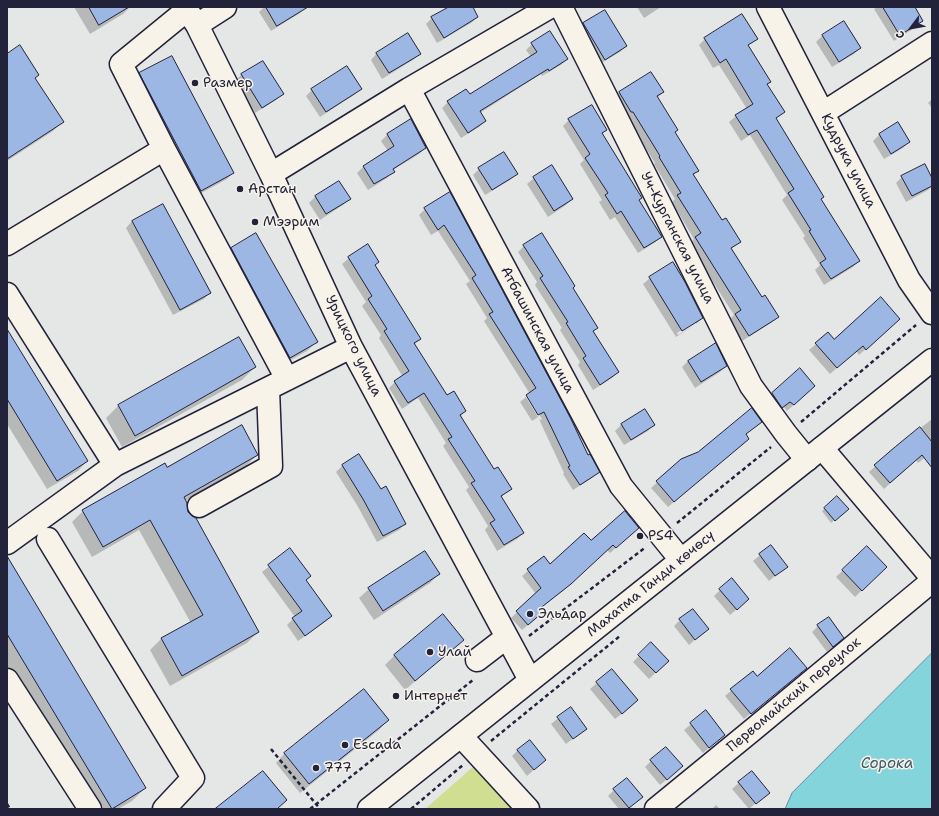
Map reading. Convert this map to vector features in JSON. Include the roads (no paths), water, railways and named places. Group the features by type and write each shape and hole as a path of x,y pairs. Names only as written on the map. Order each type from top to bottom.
{"street":[{"path":"225,7 190,14 121,64 164,149 287,379"},
{"path":"271,174 409,89 550,7"},
{"name":"Уч-Курганская улица","path":"561,7 751,386 786,434 814,454"},
{"name":"Кудрука улица","path":"768,7 909,280 932,313"},
{"name":"Урицкого улица","path":"190,14 271,174 351,347 530,680"},
{"path":"823,113 932,43"},
{"name":"Атбашинская улица","path":"409,89 621,486 681,560"},
{"path":"7,244 164,149"},
{"path":"7,294 115,465"},
{"path":"7,543 115,465 351,347"},
{"name":"Махатма Ганди көчөсү","path":"369,809 932,360"},
{"path":"199,506 271,466 268,388"},
{"name":"Первомайский переулок","path":"656,809 932,580 814,454"},
{"path":"48,539 193,778 164,809"},
{"path":"477,668 510,642"},
{"path":"7,680 90,809"},
{"path":"461,736 528,809"}],"water":[{"name":"Сорока","path":"932,653 932,809 785,809 792,793"}],"place":[{"name":"Размер","path":"195,83"},
{"name":"Арстан","path":"240,189"},
{"name":"Мээрим","path":"255,222"},
{"name":"PS4","path":"640,536"},
{"name":"Эльдар","path":"530,614"},
{"name":"Улай","path":"430,652"},
{"name":"Интернет","path":"396,696"},
{"name":"Escada","path":"345,745"},
{"name":"777","path":"316,768"}]}
